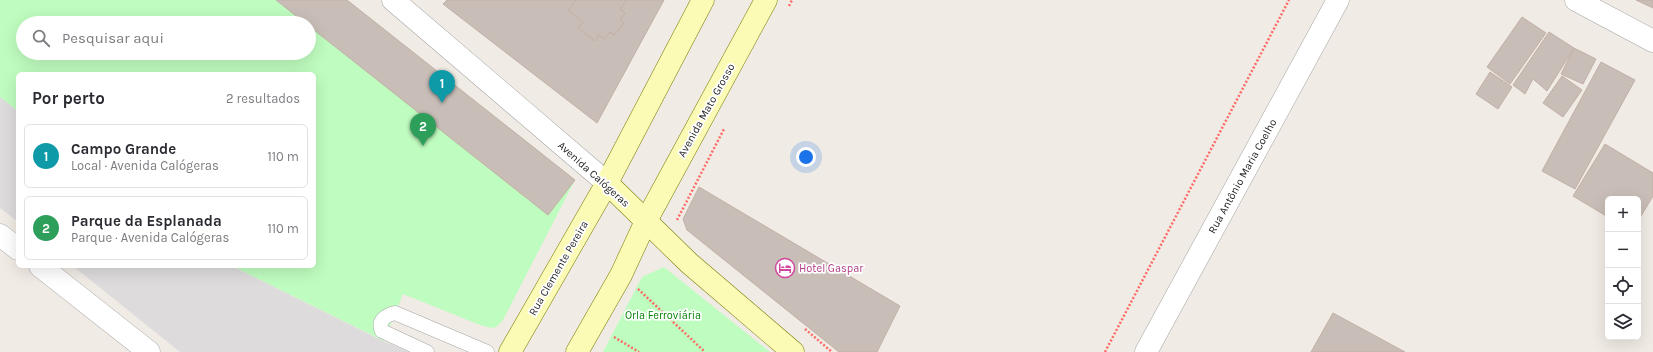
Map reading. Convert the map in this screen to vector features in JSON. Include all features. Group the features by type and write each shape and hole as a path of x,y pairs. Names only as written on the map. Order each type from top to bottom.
{"main road":[{"path":"607,183 703,0"},
{"name":"Avenida Mato Grosso","path":"646,221 766,0"},
{"name":"Avenida Calógeras","path":"607,183 689,263 793,352"},
{"name":"Rua Clemente Pereira","path":"510,352 607,183"},
{"path":"577,352 621,275 646,221"}],"street":[{"name":"Avenida Calógeras","path":"393,0 607,183"},
{"name":"Rua Antônio Maria Coelho","path":"1146,352 1338,0"},
{"path":"1576,0 1653,41"},
{"path":"0,234 16,247"},
{"path":"43,268 149,352"}],"lane":[{"path":"427,352 382,331 380,327 381,322 385,317 395,313 487,352"}],"path":[{"path":"1105,352 1289,0"},
{"path":"621,275 705,352"},
{"path":"614,337 639,352"}],"shaded area":[{"path":"0,97 16,109 16,220 0,208"},
{"path":"75,268 236,268 383,341 409,352 180,352"}],"green space":[{"path":"0,0 347,0 575,180 503,320 498,326 490,328 480,325 403,294 384,341 236,268 316,268 316,72 16,72 16,109 0,97"},
{"name":"Orla Ferroviária","path":"664,267 770,352 603,352 642,277"}],"building":[{"path":"276,0 347,0 575,180 548,215 316,32 316,16 296,16"},
{"path":"447,0 664,0 597,123 443,4"},
{"path":"576,0 627,0 620,9 625,13 620,20 624,23 614,35 610,32 604,39 599,35 595,41 578,28 583,22 568,10"},
{"path":"1636,0 1653,0 1653,8"},
{"path":"1522,17 1546,33 1510,84 1487,67"},
{"path":"1549,32 1574,48 1547,91 1533,79 1525,94 1513,85"},
{"path":"1574,48 1596,59 1583,84 1561,74"},
{"path":"1601,62 1635,80 1575,189 1542,171"},
{"path":"1490,72 1512,87 1498,109 1476,94"},
{"path":"1562,76 1582,90 1563,117 1543,103"},
{"path":"1605,144 1653,173 1653,196 1641,216 1641,196 1605,196 1605,215 1573,196"},
{"name":"Hotel Gaspar","path":"699,187 900,306 877,352 839,352 687,230 683,219"},
{"path":"1333,313 1405,352 1311,352"}],"place":[{"name":"Campo Grande","path":"442,103"},
{"name":"Parque da Esplanada","path":"423,146"},
{"name":"Hotel Gaspar","path":"785,268"}]}
